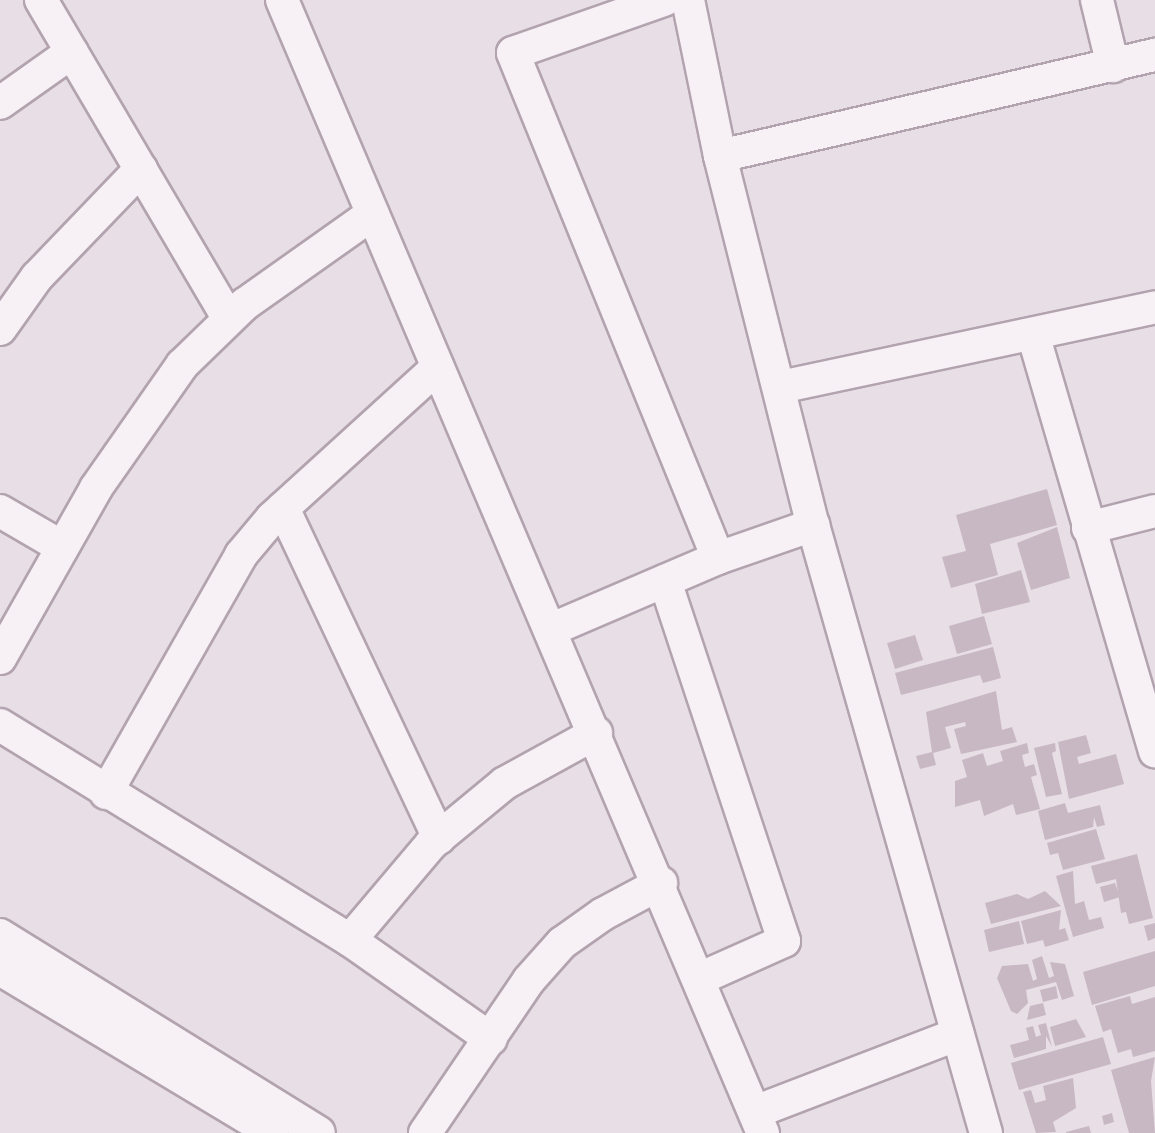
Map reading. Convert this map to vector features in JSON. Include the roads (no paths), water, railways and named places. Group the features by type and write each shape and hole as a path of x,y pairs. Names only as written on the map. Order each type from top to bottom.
{"street":[{"path":"41,0 229,319"},
{"path":"282,0 661,883 759,1122 958,1034"},
{"path":"664,0 513,53 718,558"},
{"path":"688,0 720,156 813,525 986,1133"},
{"path":"1097,0 1113,66"},
{"path":"0,103 72,52"},
{"path":"720,156 1155,55"},
{"path":"0,329 37,277 141,169"},
{"path":"0,658 96,488 182,365 229,319 372,214"},
{"path":"780,387 1155,307"},
{"path":"1033,334 1088,528 1146,688 1155,752"},
{"path":"106,793 241,555 283,508 438,367"},
{"path":"283,508 439,838"},
{"path":"0,511 62,547"},
{"path":"1088,528 1155,511"},
{"path":"550,630 718,558 813,525"},
{"path":"665,581 784,941 701,978"},
{"path":"0,725 106,793 350,940 491,1039"},
{"path":"350,940 439,838 505,783 596,733"},
{"path":"425,1133 529,980 562,943 603,914 661,883"},
{"path":"0,935 319,1133"},
{"path":"0,969 273,1133"}]}
